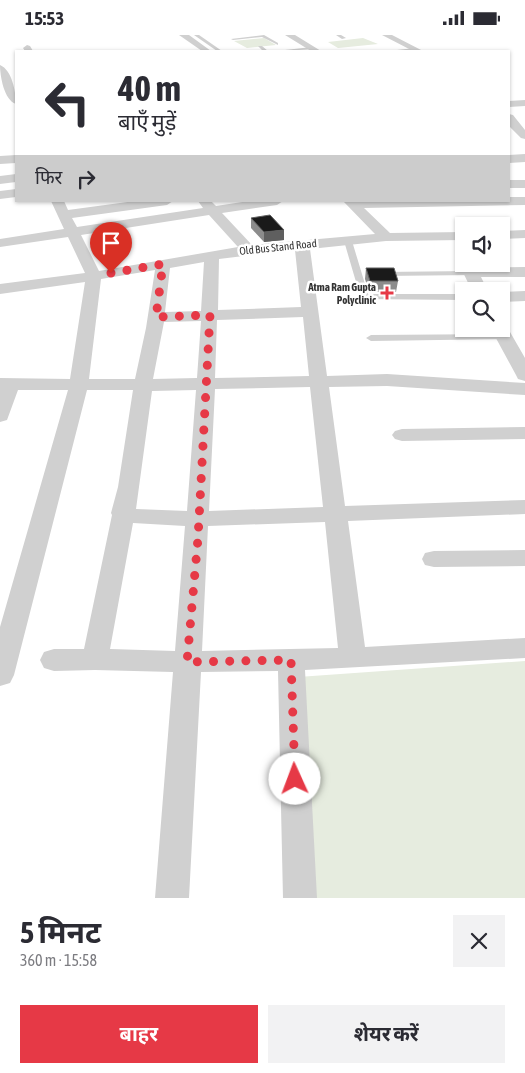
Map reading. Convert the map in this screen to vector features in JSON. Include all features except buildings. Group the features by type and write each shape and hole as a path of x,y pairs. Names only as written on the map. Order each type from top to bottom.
{"street":[{"path":"174,35 194,50"},
{"path":"184,35 206,50"},
{"path":"386,35 417,50"},
{"path":"291,36 314,50"},
{"path":"0,68 15,96"},
{"path":"0,94 15,96"},
{"path":"510,104 525,103"},
{"path":"510,116 525,111"},
{"path":"510,116 525,121"},
{"path":"510,116 520,137"},
{"path":"510,159 525,158"},
{"path":"510,167 525,167"},
{"path":"0,180 15,178"},
{"path":"510,184 525,184"},
{"path":"0,195 15,193"},
{"path":"510,201 525,201"},
{"path":"59,207 75,202"},
{"path":"59,207 149,202"},
{"path":"0,257 208,206 264,202"},
{"path":"351,203 438,202"},
{"path":"351,203 386,237"},
{"path":"208,206 248,250"},
{"path":"0,675 79,384 94,276 59,207"},
{"path":"364,216 525,214"},
{"path":"510,235 525,234"},
{"name":"Old Bus Stand Road","path":"1,290 248,250 386,237 455,236"},
{"path":"0,243 75,239"},
{"path":"302,245 353,658"},
{"path":"172,898 187,662 199,519 212,255"},
{"path":"95,659 122,513 129,487 143,385 156,317 163,264"},
{"path":"510,271 525,272"},
{"path":"510,297 525,296"},
{"path":"156,317 310,312"},
{"path":"504,337 525,375"},
{"path":"0,417 5,384 143,385 387,381 525,389"},
{"path":"402,435 525,433"},
{"path":"122,513 140,517 199,519 525,507"},
{"path":"434,559 525,558"},
{"path":"54,660 95,659 187,662 291,660 525,648"},
{"path":"291,660 300,898"}],"lane":[{"path":"197,35 203,35"},
{"path":"197,35 219,50"},
{"path":"291,36 314,35"},
{"path":"338,35 344,38"},
{"path":"233,39 243,36 263,36 276,44"},
{"path":"260,47 264,50"},
{"path":"348,241 364,297 455,297"},
{"path":"377,274 455,269"},
{"path":"358,275 367,274"},
{"path":"371,338 455,335"}],"shaded area":[{"path":"264,38 276,45 247,48 234,41"},
{"path":"363,38 378,44 338,48 328,42"},
{"path":"525,661 525,898 312,898 298,677"}],"place":[{"name":"Atma Ram Gupta Polyclinic","path":"387,293"}],"route":[{"path":"111,273 163,264 156,317 210,315 198,538 187,662 291,660 295,779"}]}
